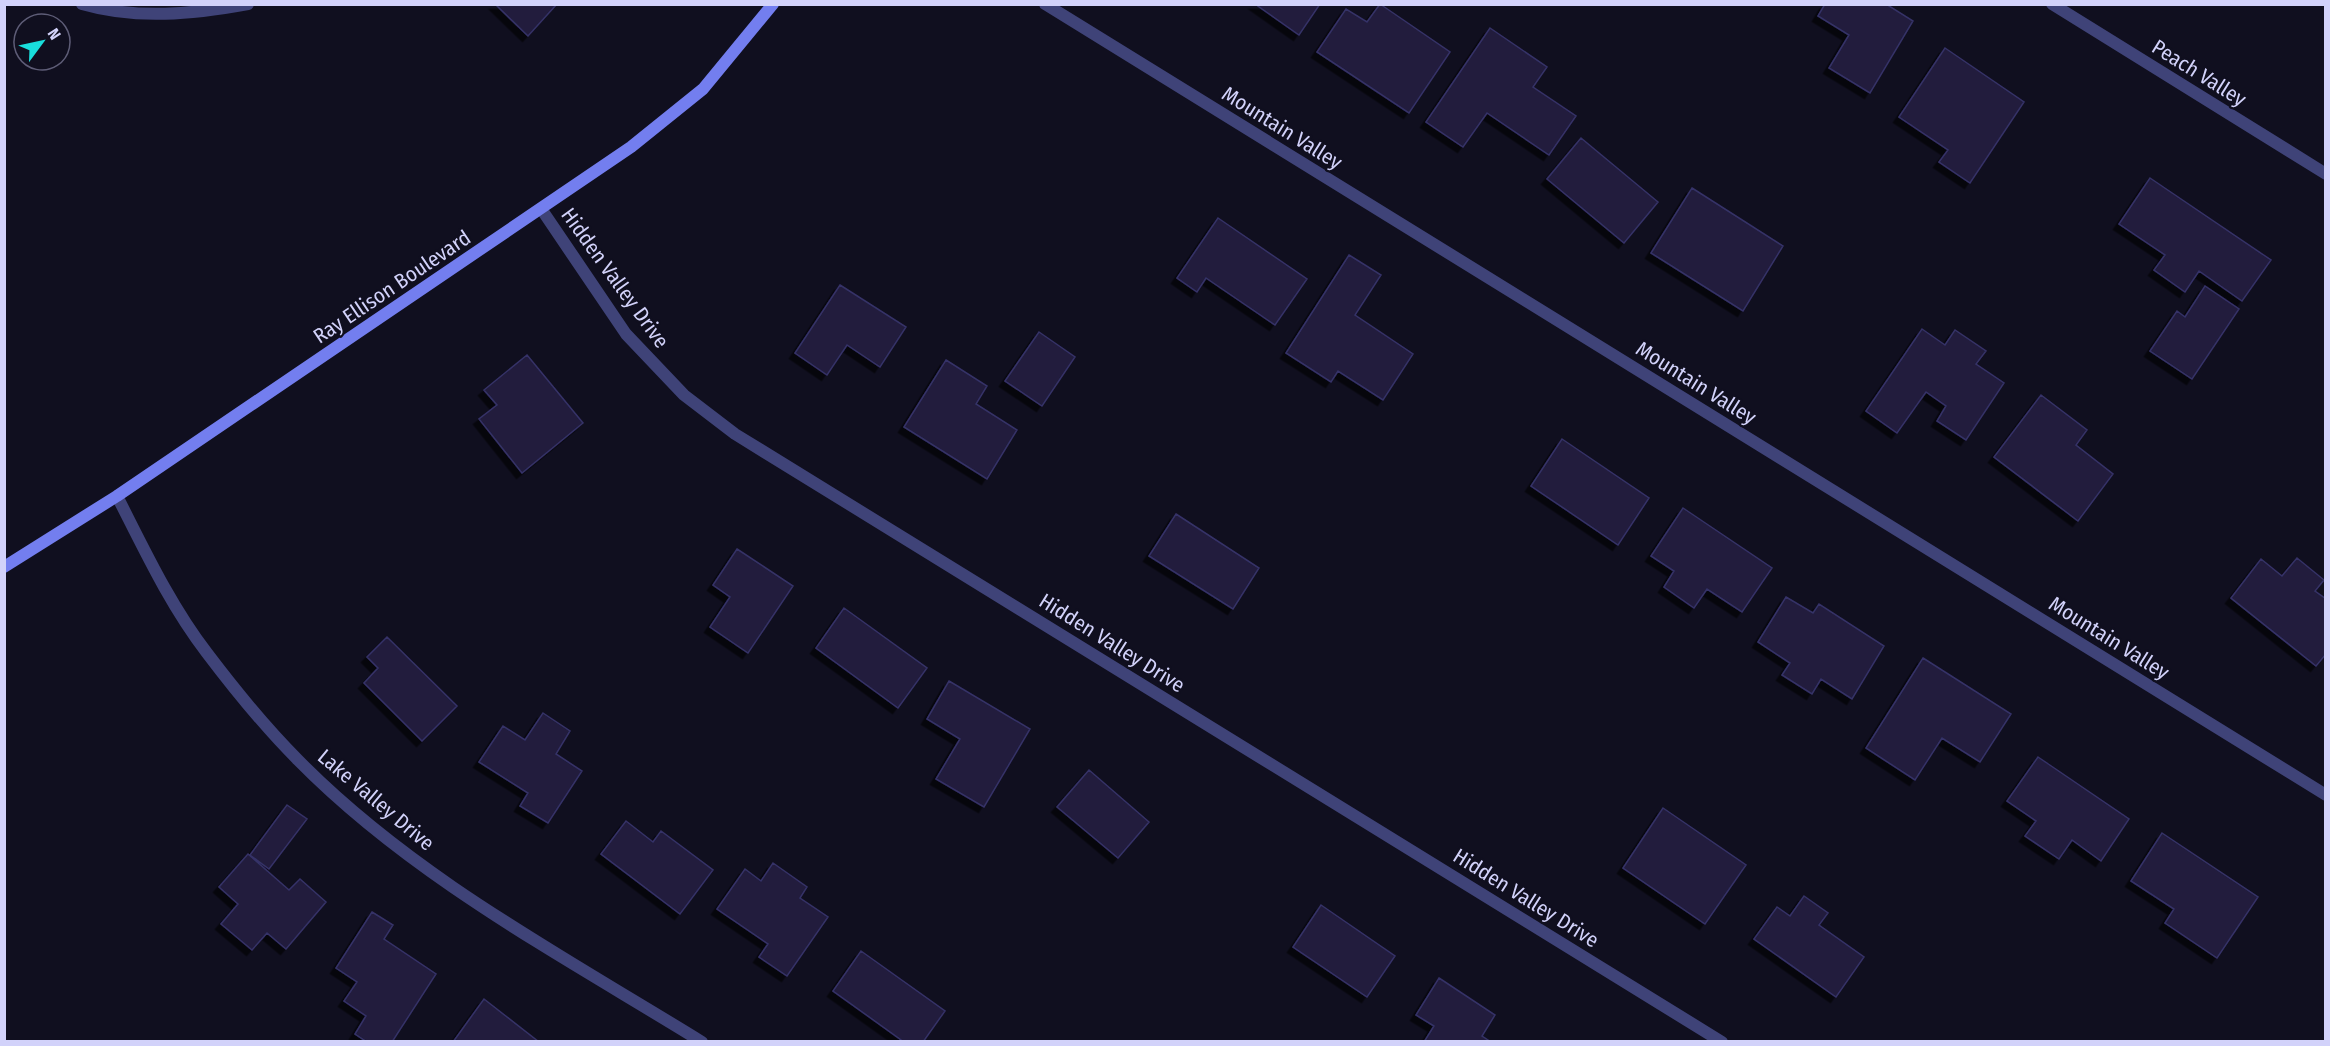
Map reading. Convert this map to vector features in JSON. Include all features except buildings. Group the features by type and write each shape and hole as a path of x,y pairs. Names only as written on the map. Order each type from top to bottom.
{"street":[{"path":"82,4 144,15 213,11 248,4"},
{"name":"Ray Ellison Boulevard","path":"4,567 117,496 542,210 631,147 703,89 772,4"},
{"name":"Mountain Valley","path":"1045,4 2325,795"},
{"name":"Peach Valley","path":"2052,4 2325,174"},
{"name":"Hidden Valley Drive","path":"542,210 626,334 684,395 735,434 1722,1041"},
{"name":"Lake Valley Drive","path":"117,496 160,579 206,651 267,727 298,761 338,797 433,873 702,1041"}]}
